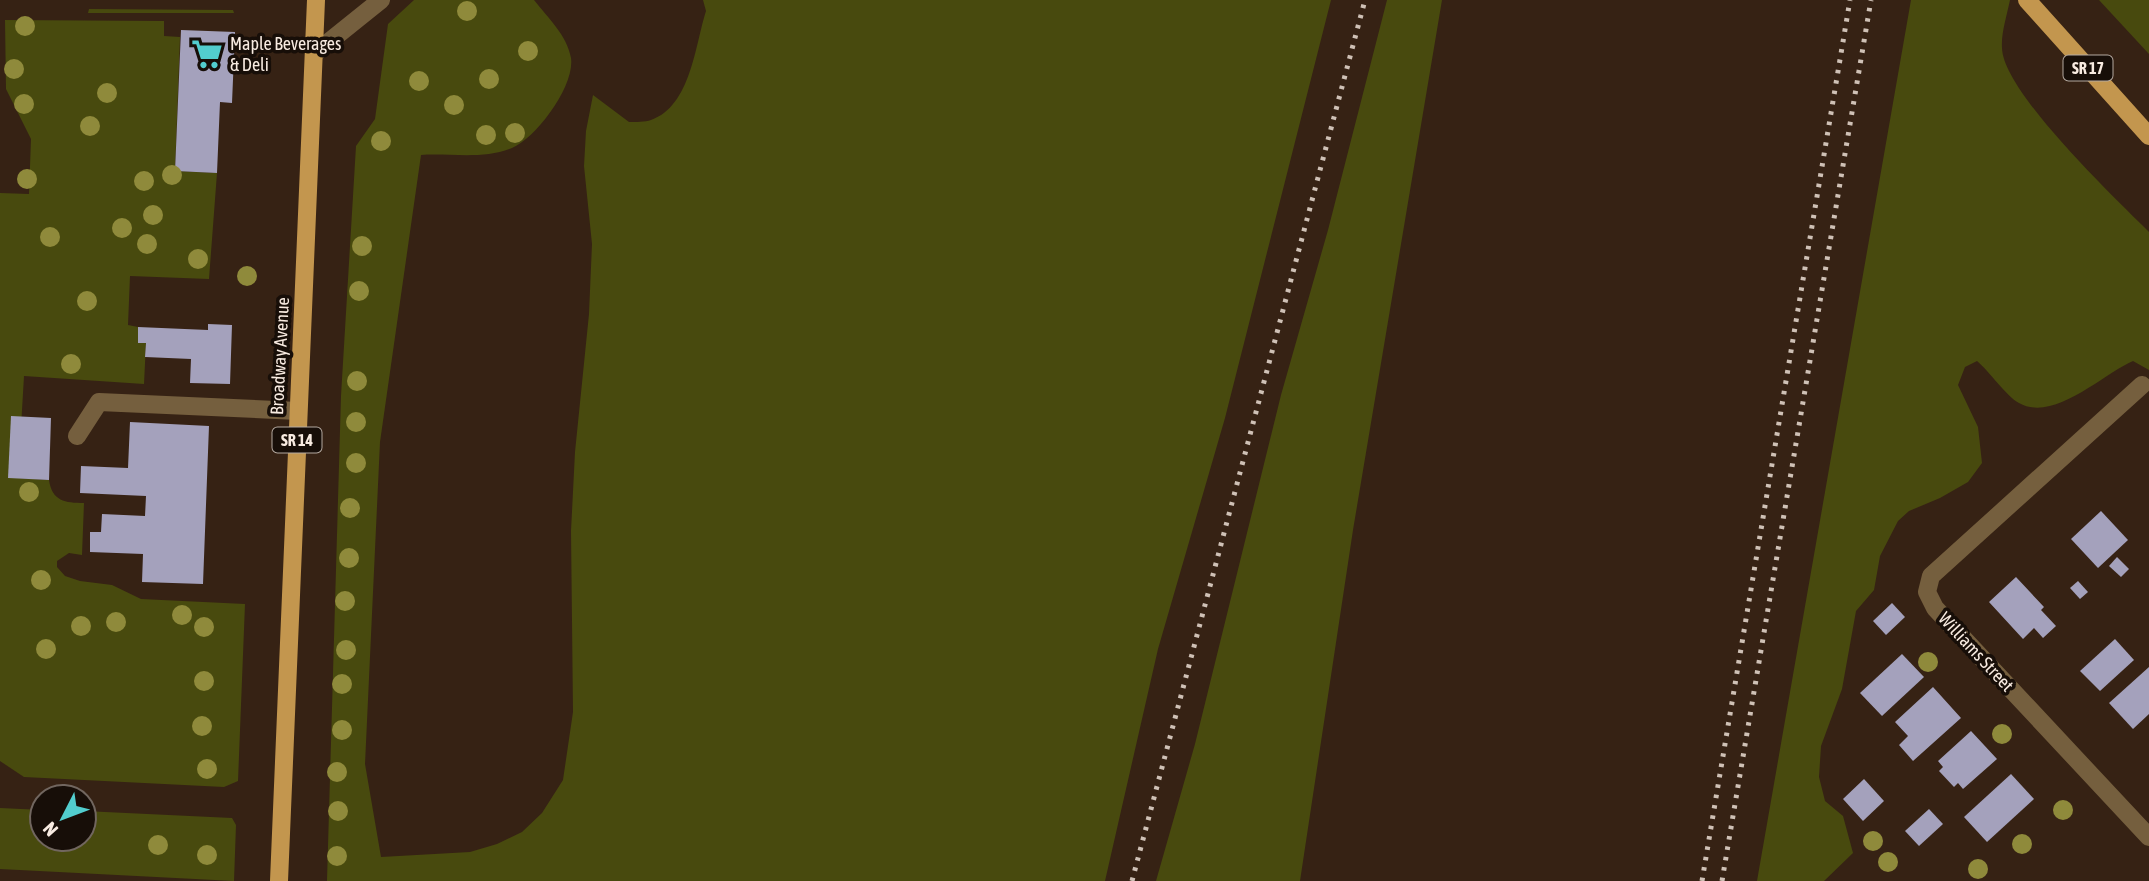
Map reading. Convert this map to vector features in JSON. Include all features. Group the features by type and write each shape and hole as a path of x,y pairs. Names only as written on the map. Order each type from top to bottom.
{"main road":[{"name":"Broadway Avenue","path":"279,881 316,0"},
{"name":"SR 17","path":"2027,0 2149,135"}],"street":[{"path":"315,53 380,0"},
{"name":"Williams Street","path":"2142,385 1931,576 1927,592 1935,608 2149,836"},
{"path":"77,436 99,402 298,411"}],"shaded area":[{"path":"414,0 534,0 566,42 571,69 552,110 532,134 512,148 479,155 421,155 380,442 365,764 381,857 470,852 497,844 522,832 542,813 563,780 573,712 571,531 575,452 589,314 592,244 584,166 586,131 593,95 629,122 649,121 664,113 675,102 689,73 706,11 703,0 1331,0 1225,418 1158,649 1105,881 327,881 341,396 356,146 375,119 388,24"},
{"path":"1387,0 1442,0 1353,530 1300,881 1156,881 1195,744 1281,395 1328,230"},
{"path":"1911,0 2010,0 2002,48 2007,67 2021,91 2040,117 2088,171 2149,232 2149,370 2133,361 2063,402 2048,407 2033,407 2014,400 1977,361 1965,367 1958,385 1978,427 1982,463 1968,482 1909,511 1898,521 1880,556 1874,590 1856,611 1842,689 1821,746 1819,777 1825,801 1843,816 1853,853 1824,881 1757,881"},
{"path":"2099,0 2149,0 2149,54"},
{"path":"89,9 233,10 234,13 88,13"},
{"path":"5,20 164,21 164,36 180,37 175,171 217,173 209,279 130,276 128,325 138,327 138,342 146,343 144,384 24,376 18,478 49,480 56,497 84,503 82,555 69,553 57,561 57,567 65,576 112,585 141,599 245,604 238,781 224,787 24,777 0,761 0,193 29,194 31,139 6,89"},
{"path":"0,808 28,809 28,853 98,853 98,812 232,818 236,825 234,881 0,869"}],"building":[{"path":"181,30 235,32 232,103 220,102 217,173 175,171"},
{"path":"208,324 232,325 230,384 190,383 191,359 145,357 146,343 138,343 138,327 208,330"},
{"path":"11,416 51,418 49,480 8,478"},
{"path":"130,422 209,426 203,584 142,582 143,554 90,552 90,532 101,532 102,514 145,516 146,496 80,493 81,466 128,468"},
{"path":"2101,511 2128,540 2098,568 2071,539"},
{"path":"2117,557 2129,569 2121,577 2109,566"},
{"path":"2016,577 2044,607 2041,610 2056,626 2043,638 2034,628 2023,639 1989,602"},
{"path":"2078,581 2088,592 2080,599 2070,588"},
{"path":"1892,603 1905,617 1886,635 1873,621"},
{"path":"2115,639 2134,660 2100,691 2080,671"},
{"path":"1902,654 1924,677 1882,716 1860,693"},
{"path":"2149,667 2149,714 2133,729 2109,703"},
{"path":"1933,687 1961,718 1913,761 1899,745 1908,736 1895,722"},
{"path":"1971,731 1997,759 1963,789 1958,783 1954,787 1939,771 1943,767 1938,761"},
{"path":"2011,774 2034,799 1987,842 1964,817"},
{"path":"1864,779 1884,801 1863,821 1843,799"},
{"path":"1929,809 1943,824 1919,846 1905,831"}],"railway":[{"path":"1132,881 1365,0"},
{"path":"1702,881 1850,0"},
{"path":"1722,881 1871,0"}],"place":[{"name":"Maple Beverages & Deli","path":"207,54"}]}
